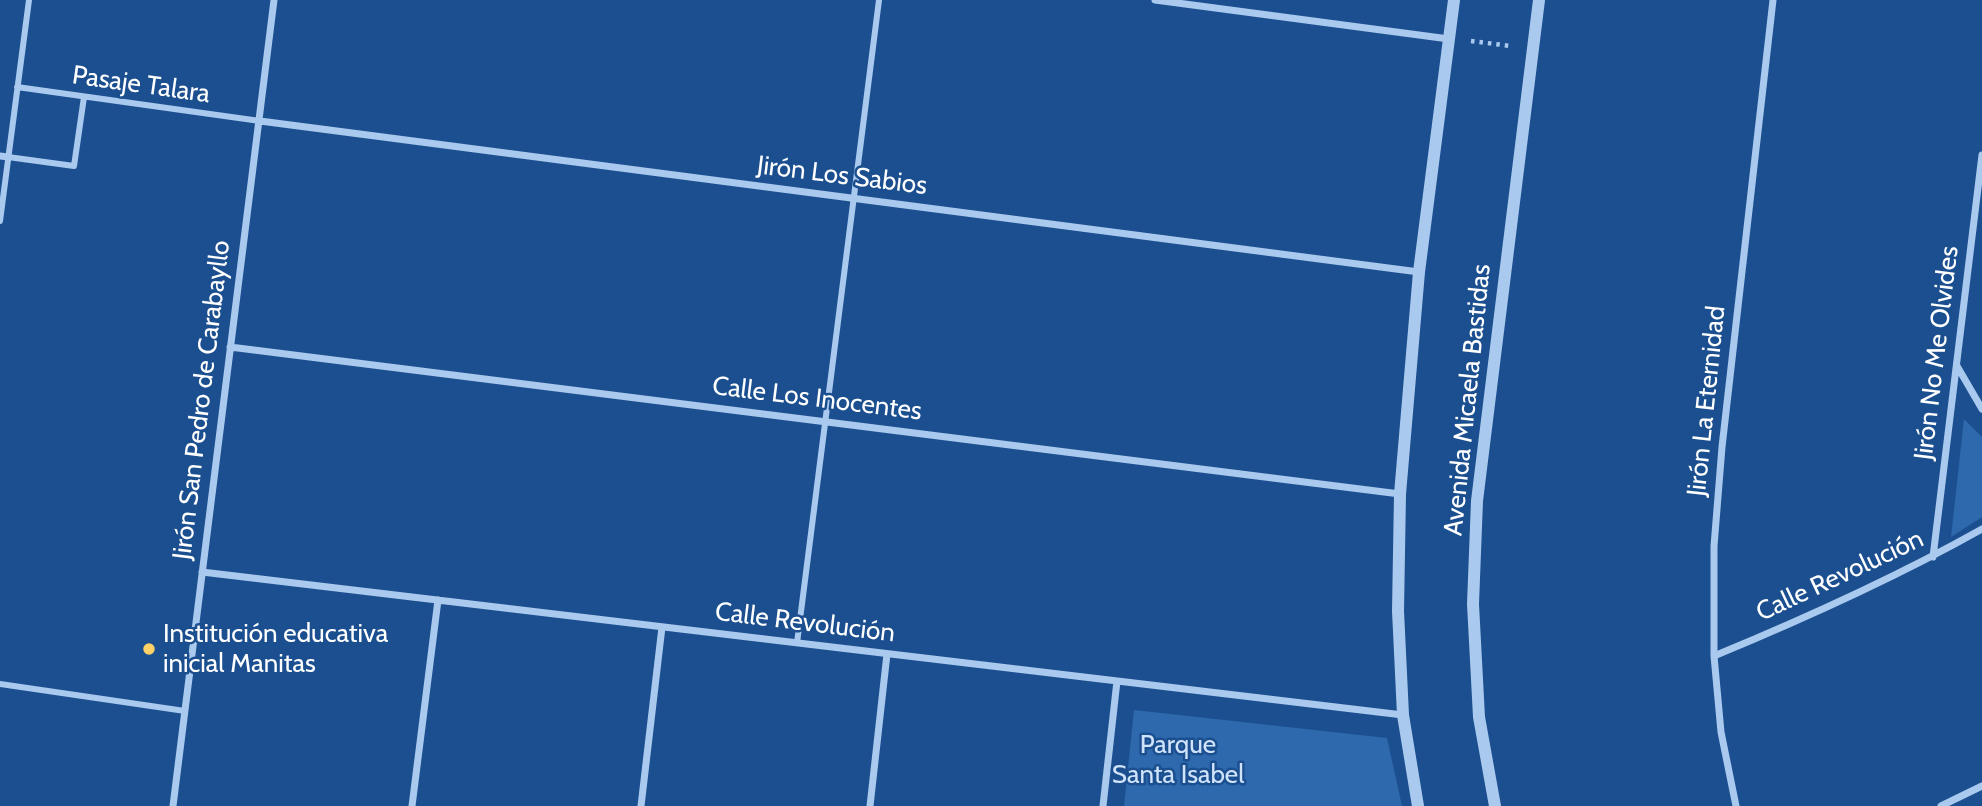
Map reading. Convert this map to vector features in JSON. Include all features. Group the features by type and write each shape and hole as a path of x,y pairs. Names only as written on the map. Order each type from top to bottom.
{"street":[{"path":"0,221 4,156 29,0"},
{"name":"Jirón San Pedro de Carabayllo","path":"173,806 274,0"},
{"path":"797,643 879,0"},
{"path":"1155,0 1449,39"},
{"name":"Avenida Micaela Bastidas","path":"1418,806 1403,715 1398,611 1400,494 1419,272 1454,0"},
{"name":"Avenida Micaela Bastidas","path":"1495,806 1479,717 1473,617 1477,501 1539,0"},
{"name":"Jirón La Eternidad","path":"1737,806 1721,733 1714,656 1714,546 1722,447 1773,0"},
{"name":"Pasaje Talara","path":"17,87 260,121"},
{"path":"4,156 74,166 84,97"},
{"name":"Jirón Los Sabios","path":"260,121 1419,272"},
{"name":"Jirón No Me Olvides","path":"1933,557 1982,155"},
{"name":"Calle Los Inocentes","path":"230,347 1400,494"},
{"path":"1957,366 1982,409"},
{"name":"Calle Revolución","path":"1714,656 1825,610 1933,557 1982,529"},
{"name":"Calle Revolución","path":"202,572 1403,715"},
{"path":"412,806 438,600"},
{"path":"642,806 662,627"},
{"path":"870,806 887,654"},
{"path":"1103,806 1117,681"},
{"path":"0,684 185,711"},
{"path":"1941,806 1982,786"}],"path":[{"path":"1449,39 1532,48"}],"green space":[{"path":"1964,419 1982,437 1982,517 1951,537"},
{"name":"Parque Santa Isabel","path":"1134,710 1387,738 1402,806 1124,806"}],"place":[{"name":"Institución educativa inicial Manitas","path":"149,649"}]}
